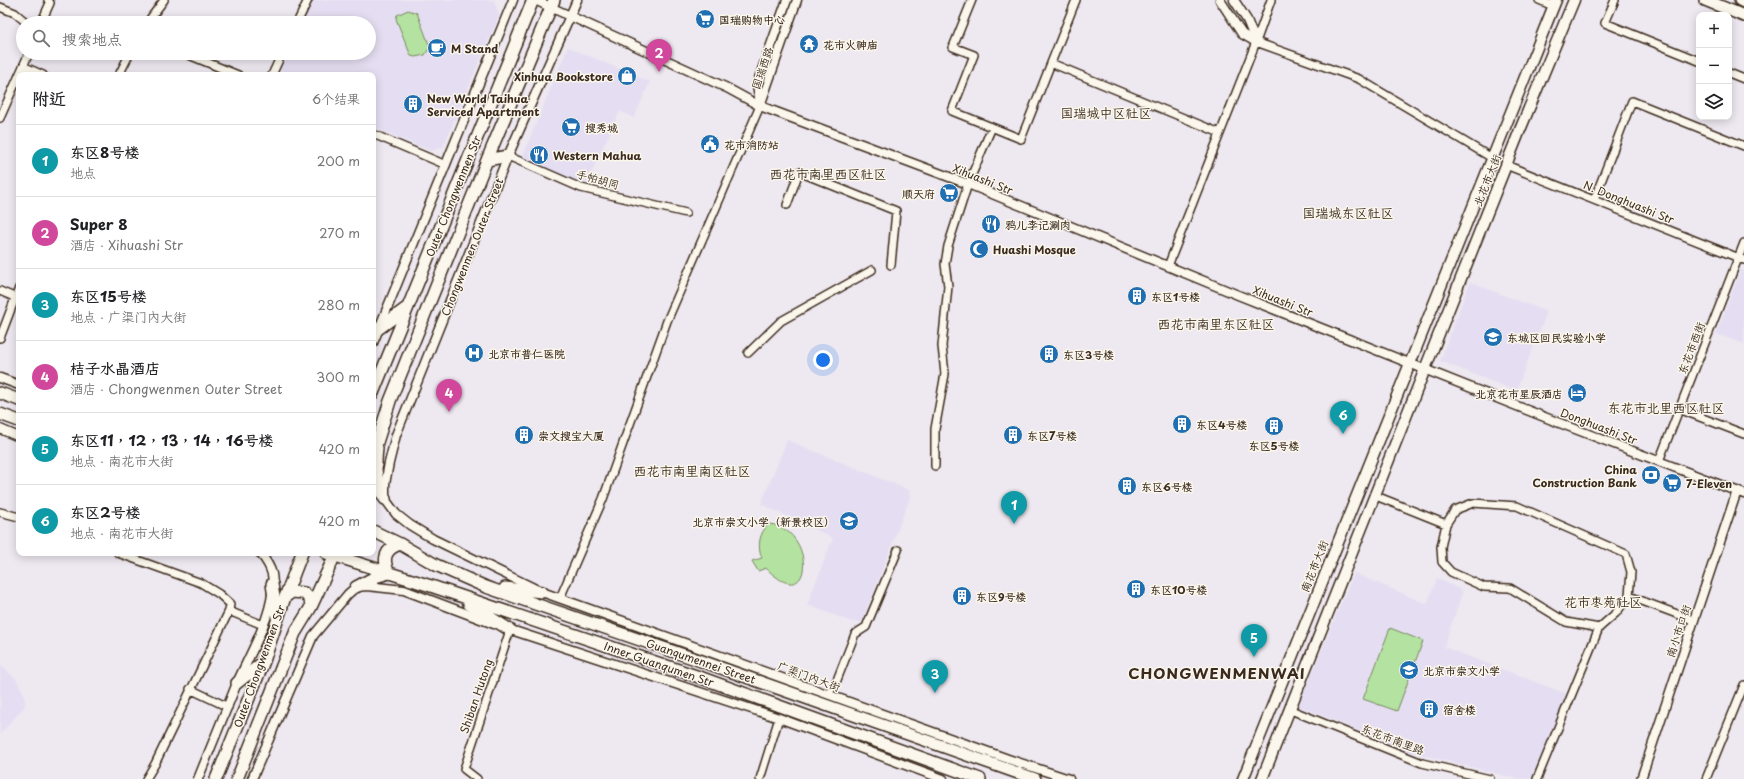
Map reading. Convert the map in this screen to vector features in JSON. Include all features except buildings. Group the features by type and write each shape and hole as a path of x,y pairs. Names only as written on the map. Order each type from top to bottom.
{"main road":[{"name":"Outer Chongwenmen Str","path":"376,385 473,144 534,0"},
{"name":"北花市大街","path":"1425,369 1506,165 1574,0"},
{"path":"1704,0 1744,16"},
{"path":"1740,0 1744,2"},
{"name":"北花市大街","path":"1410,363 1554,3"},
{"name":"Chongwenmen Outer Street","path":"376,446 392,395 487,160 553,4"},
{"path":"487,160 508,156"},
{"path":"378,329 408,307"},
{"name":"南花市大街","path":"1243,779 1410,363"},
{"path":"1262,779 1291,710 1425,369"},
{"path":"0,393 16,399"},
{"path":"0,414 16,420"},
{"path":"376,456 378,440"},
{"path":"376,472 380,490 385,499"},
{"name":"Guanqumennei Street","path":"376,532 400,544 436,565 486,586 712,664 1035,779"},
{"path":"356,588 375,577 389,573 385,565 388,551 391,547 400,544"},
{"name":"Outer Chongwenmen Str","path":"216,779 264,661 285,597 301,556"},
{"path":"236,779 295,633 311,606 331,556"},
{"name":"Inner Guanqumen Str","path":"338,556 702,678 980,779"},
{"path":"272,584 278,620"},
{"path":"486,586 542,592"},
{"path":"285,597 292,592 304,593 310,599 311,606"},
{"path":"455,595 510,630"},
{"path":"237,683 264,661"}],"street":[{"path":"44,16 50,3 48,0"},
{"path":"152,16 164,0"},
{"path":"300,16 308,0"},
{"path":"376,335 513,0"},
{"name":"Xihuashi Str","path":"534,0 553,4 570,17 727,88 760,106 968,184 1425,369"},
{"name":"Chongwenmen Outer Street","path":"385,499 389,463 396,435 508,156 577,0"},
{"name":"国瑞西路","path":"760,106 757,84 786,0"},
{"name":"国瑞西路","path":"760,106 797,0"},
{"path":"972,0 953,47 974,55 952,111 1021,139 1076,0"},
{"path":"1220,0 1242,34 1256,42 1359,79 1492,158"},
{"path":"1234,0 1247,20 1256,42"},
{"path":"1168,266 1271,0"},
{"path":"1539,0 1554,3"},
{"path":"1615,0 1605,23 1696,60"},
{"path":"0,7 19,16"},
{"path":"20,72 25,60"},
{"path":"120,72 126,60"},
{"path":"201,60 231,72"},
{"path":"273,72 279,60"},
{"path":"1051,63 1220,133"},
{"path":"23,66 36,72"},
{"path":"1732,74 1744,79"},
{"path":"0,116 16,81"},
{"path":"1594,200 1632,101 1744,146"},
{"path":"560,598 603,500 667,321 760,106"},
{"path":"935,466 935,429 945,374 942,346 948,286 946,264 948,246 968,184 992,127"},
{"path":"376,135 446,165"},
{"name":"手帕胡同","path":"508,156 581,188 686,212"},
{"name":"N. Donghuashi Str","path":"1506,165 1741,259"},
{"path":"787,206 799,172 896,211 891,265"},
{"name":"东花市西街","path":"1660,461 1679,409 1741,259 1744,243"},
{"path":"748,353 781,321 872,270"},
{"path":"0,292 16,298"},
{"path":"0,338 16,300"},
{"name":"Donghuashi Str","path":"1425,369 1740,493"},
{"path":"0,378 16,384"},
{"path":"1679,409 1744,434"},
{"path":"0,429 16,436"},
{"name":"南小市口街","path":"1641,779 1693,620 1740,493"},
{"path":"1376,496 1446,524"},
{"name":"广渠门内大街","path":"385,499 396,514 410,525 433,539 542,592 1008,760 1069,779"},
{"path":"1537,779 1599,628 1616,613 1629,596 1631,572 1626,554 1517,506 1473,503 1455,510 1446,524 1441,548 1442,562 1451,572 1484,587 1510,588 1566,622 1599,628"},
{"path":"0,512 16,516"},
{"path":"828,694 836,680 855,634 866,627 898,550"},
{"path":"127,556 201,582 219,594 230,604 229,611 155,764 146,779"},
{"path":"198,779 237,683 263,625 269,605 272,573 268,563 262,556"},
{"path":"252,779 313,636 348,594 356,588 367,586 404,590 510,630 779,718 943,779"},
{"path":"1629,596 1693,620"},
{"path":"229,611 263,625"},
{"name":"Shiban Hutong","path":"477,779 464,769 510,630"},
{"path":"1706,779 1744,685"},
{"path":"190,689 228,706"},
{"name":"东花市南里路","path":"1291,710 1422,763 1490,779"},
{"path":"760,779 779,718"}],"shaded area":[{"path":"312,0 494,0 499,16 443,147 431,151 376,128 376,72 282,72 280,67 284,60 376,60 376,16 304,16"},
{"name":"搜秀城","path":"568,47 650,82 634,118 620,111 586,184 521,159"},
{"path":"1741,269 1744,271 1744,344 1716,334"},
{"name":"东城区回民实验小学","path":"1470,282 1547,312 1516,391 1440,361"},
{"name":"北京市崇文小学（新景校区）","path":"787,440 909,490 910,498 862,622 852,622 807,605 833,538 761,504"},
{"name":"北京市崇文小学","path":"1354,573 1427,604 1437,578 1463,591 1444,647 1567,694 1532,779 1518,779 1408,751 1298,706"},
{"path":"0,665 16,679 24,694 25,706 0,734"}],"green space":[{"path":"408,10 417,13 430,47 425,55 415,57 411,56 396,19 397,15"},
{"path":"769,524 784,529 795,540 802,553 804,566 801,577 794,583 782,581 766,568 758,571 752,561 762,558 759,544 763,531"},
{"path":"1390,628 1423,641 1397,711 1363,699"}],"place":[{"name":"国瑞购物中心","path":"705,19"},
{"name":"花市火神庙","path":"809,44"},
{"name":"M Stand","path":"437,48"},
{"name":"Super 8","path":"659,72"},
{"name":"Xinhua Bookstore","path":"627,76"},
{"name":"New World Taihua Serviced Apartment","path":"413,104"},
{"name":"搜秀城","path":"571,127"},
{"name":"花市消防站","path":"710,144"},
{"name":"Western Mahua","path":"539,155"},
{"name":"顺天府","path":"949,193"},
{"name":"鸦儿李记涮肉","path":"991,224"},
{"name":"Huashi Mosque","path":"979,249"},
{"name":"东区1号楼","path":"1137,296"},
{"name":"东城区回民实验小学","path":"1493,337"},
{"name":"北京市普仁医院","path":"474,353"},
{"name":"东区3号楼","path":"1049,354"},
{"name":"北京花市星辰酒店","path":"1577,393"},
{"name":"桔子水晶酒店","path":"449,412"},
{"name":"东区4号楼","path":"1182,424"},
{"name":"东区5号楼","path":"1274,426"},
{"name":"东区2号楼","path":"1343,434"},
{"name":"崇文搜宝大厦","path":"524,435"},
{"name":"东区7号楼","path":"1013,435"},
{"name":"China Construction Bank","path":"1651,475"},
{"name":"7-Eleven","path":"1672,483"},
{"name":"东区6号楼","path":"1127,486"},
{"name":"北京市崇文小学（新景校区）","path":"849,521"},
{"name":"东区8号楼","path":"1014,524"},
{"name":"东区10号楼","path":"1136,589"},
{"name":"东区9号楼","path":"962,596"},
{"name":"东区11，12，13，14，16号楼","path":"1254,657"},
{"name":"北京市崇文小学","path":"1409,670"},
{"name":"东区15号楼","path":"935,693"},
{"name":"宿舍楼","path":"1429,709"}],"district":[{"name":"国瑞城中区社区","path":"1106,112"},
{"name":"西花市南里西区社区","path":"828,173"},
{"name":"国瑞城东区社区","path":"1348,212"},
{"name":"西花市南里东区社区","path":"1216,323"},
{"name":"东花市北里西区社区","path":"1666,407"},
{"name":"西花市南里南区社区","path":"692,470"},
{"name":"花市枣苑社区","path":"1603,601"},
{"name":"CHONGWENMENWAI","path":"1217,672"}]}
